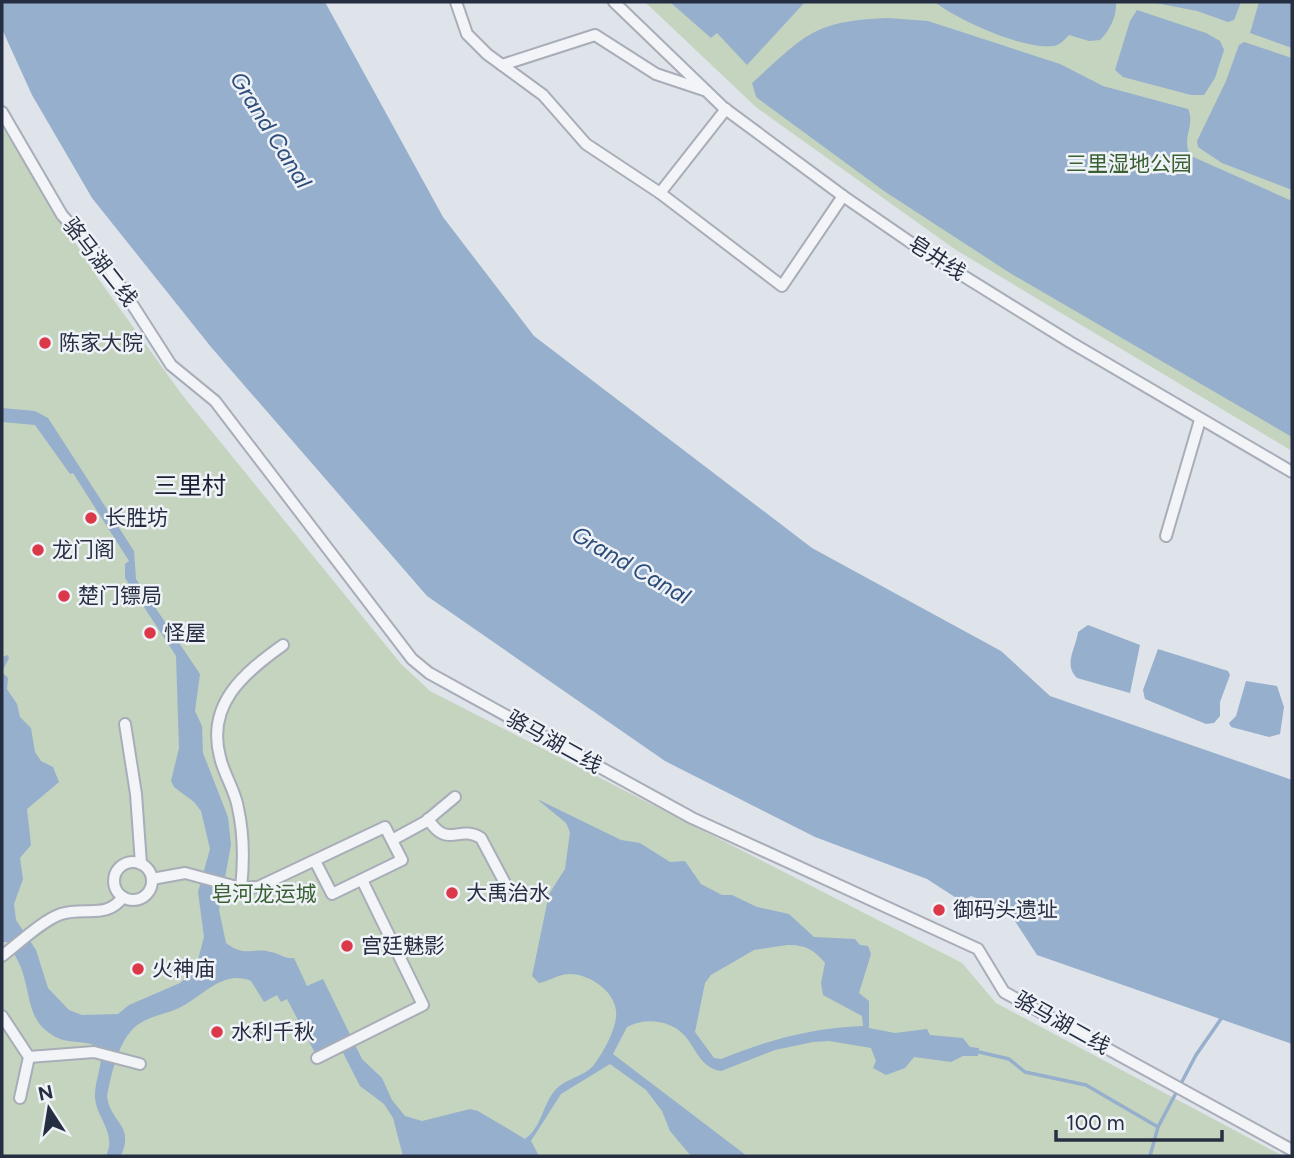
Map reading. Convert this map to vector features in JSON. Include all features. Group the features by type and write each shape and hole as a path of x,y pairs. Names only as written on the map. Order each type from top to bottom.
{"street":[{"path":"456,2 467,34 502,65 543,95 586,144 660,192 782,286 843,196"},
{"name":"皂井线","path":"614,2 726,109 843,196 920,248 1200,420 1292,472"},
{"path":"502,65 595,35 656,74 707,91"},
{"path":"660,192 726,109"},
{"name":"骆马湖二线","path":"2,112 62,215 107,265 171,365 215,401 412,659 429,673 692,818 978,949 1004,992 1292,1150"},
{"path":"1166,536 1200,420"},
{"path":"241,888 243,833 238,806 219,753 218,718 234,684 283,645"},
{"path":"125,724 137,805 141,864 152,878"},
{"path":"392,839 428,819 455,797"},
{"path":"428,819 442,836 470,834 481,838 507,887"},
{"path":"152,878 185,873 241,888 258,887 385,827 402,860 332,894 315,861"},
{"path":"123,897 114,881 118,870 128,863 141,864"},
{"path":"123,897 141,899 149,890 152,878"},
{"path":"317,1058 423,1005 362,880"},
{"path":"2,956 60,914 104,912 115,908 123,897"},
{"path":"2,1016 29,1057 20,1098"},
{"path":"29,1057 94,1052 140,1063"}],"green space":[{"name":"三里湿地公园","path":"645,2 1292,2 1292,451 956,250 757,108"},
{"name":"皂河龙运城","path":"2,127 97,277 183,396 401,664 430,691 962,963 996,1003 1283,1156 2,1156"}],"water":[{"name":"Grand Canal","path":"2,2 325,2 443,217 534,336 812,548 1001,651 1050,696 1292,780 1292,1044 1037,955 1007,909 971,896 961,901 927,879 815,837 665,761 427,596 211,347 92,198 32,95 2,29"},
{"path":"670,2 805,2 747,65 717,33 711,38"},
{"path":"935,2 1116,2 1116,7 1112,22 1100,40 1089,41 1069,35 1057,45 1045,46 994,33 959,17"},
{"path":"1151,2 1241,2 1234,20 1228,22 1197,11"},
{"path":"1259,2 1292,2 1292,48 1250,33"},
{"path":"1137,10 1206,33 1220,41 1224,50 1215,78 1204,95 1191,95 1123,77 1115,70 1130,21"},
{"name":"三里湿地公园","path":"888,18 928,21 1060,64 1103,86 1188,109 1190,121 1187,144 1191,156 1292,201 1292,437 1010,273 884,191 756,97 752,83 785,53 812,34 842,23"},
{"path":"1244,42 1292,58 1292,190 1222,163 1198,147 1197,141 1226,81 1239,45"},
{"path":"2,408 35,411 48,418 134,551 136,579 200,674 195,711 202,726 203,753 228,817 231,845 219,910 226,943 239,950 264,951 294,958 307,986 323,979 362,1059 382,1078 392,1100 405,1116 422,1121 470,1109 525,1139 535,1128 556,1089 593,1066 611,1036 616,1009 602,987 578,975 562,975 539,983 532,976 549,894 565,869 570,832 566,823 537,799 621,840 640,843 670,862 685,861 701,884 722,895 732,895 757,907 789,914 814,937 855,939 860,945 868,946 871,954 859,993 869,1001 869,1028 895,1033 927,1029 930,1035 963,1038 970,1047 979,1048 978,1056 963,1056 951,1062 914,1057 905,1068 886,1075 873,1068 876,1061 871,1048 829,1041 775,1050 721,1071 708,1066 685,1036 673,1026 642,1022 627,1027 613,1054 747,1156 691,1156 670,1131 662,1111 646,1090 610,1064 561,1094 531,1141 539,1156 403,1156 393,1118 384,1104 360,1086 338,1043 315,1053 287,999 281,1002 277,995 264,1002 251,981 231,979 213,986 179,1008 142,1022 126,1038 115,1062 107,1096 112,1112 124,1130 125,1145 121,1156 106,1156 109,1148 108,1133 95,1098 101,1060 100,1048 58,1038 44,1029 32,1009 17,959 7,942 2,942 2,672 8,678 7,689 17,704 20,717 31,728 35,752 41,761 53,767 59,782 27,809 31,845 20,858 23,879 14,904 16,920 36,950 48,988 69,1010 82,1015 118,1014 129,1005 180,983 195,971 204,937 198,892 210,849 201,811 174,787 171,781 179,748 176,656 125,578 125,564 129,561 73,473 70,474 35,425 2,422","holes":["787,945 809,949 821,958 825,963 821,983 823,995 862,1016 863,1026 808,1032 721,1059 714,1058 695,1032 705,983 711,975 754,950"]},
{"path":"1088,625 1140,645 1130,693 1077,678 1073,673 1071,662 1078,632"},
{"path":"1158,649 1228,671 1230,675 1220,702 1220,716 1214,723 1206,724 1145,699 1143,690"},
{"path":"8,655 2,672 2,657"},
{"path":"1246,681 1277,686 1284,707 1280,734 1269,737 1231,727 1229,723 1236,716"}],"waterway":[{"path":"979,1052 1009,1059 1025,1072 1086,1085 1158,1127 1196,1055 1223,1016"},
{"path":"1150,1156 1158,1127"}],"place":[{"name":"陈家大院","path":"45,343"},
{"name":"长胜坊","path":"91,518"},
{"name":"龙门阁","path":"38,550"},
{"name":"楚门镖局","path":"64,596"},
{"name":"怪屋","path":"150,633"},
{"name":"大禹治水","path":"452,893"},
{"name":"御码头遗址","path":"939,910"},
{"name":"宫廷魅影","path":"347,946"},
{"name":"火神庙","path":"138,969"},
{"name":"水利千秋","path":"217,1032"}],"district":[{"name":"三里村","path":"190,486"}]}
